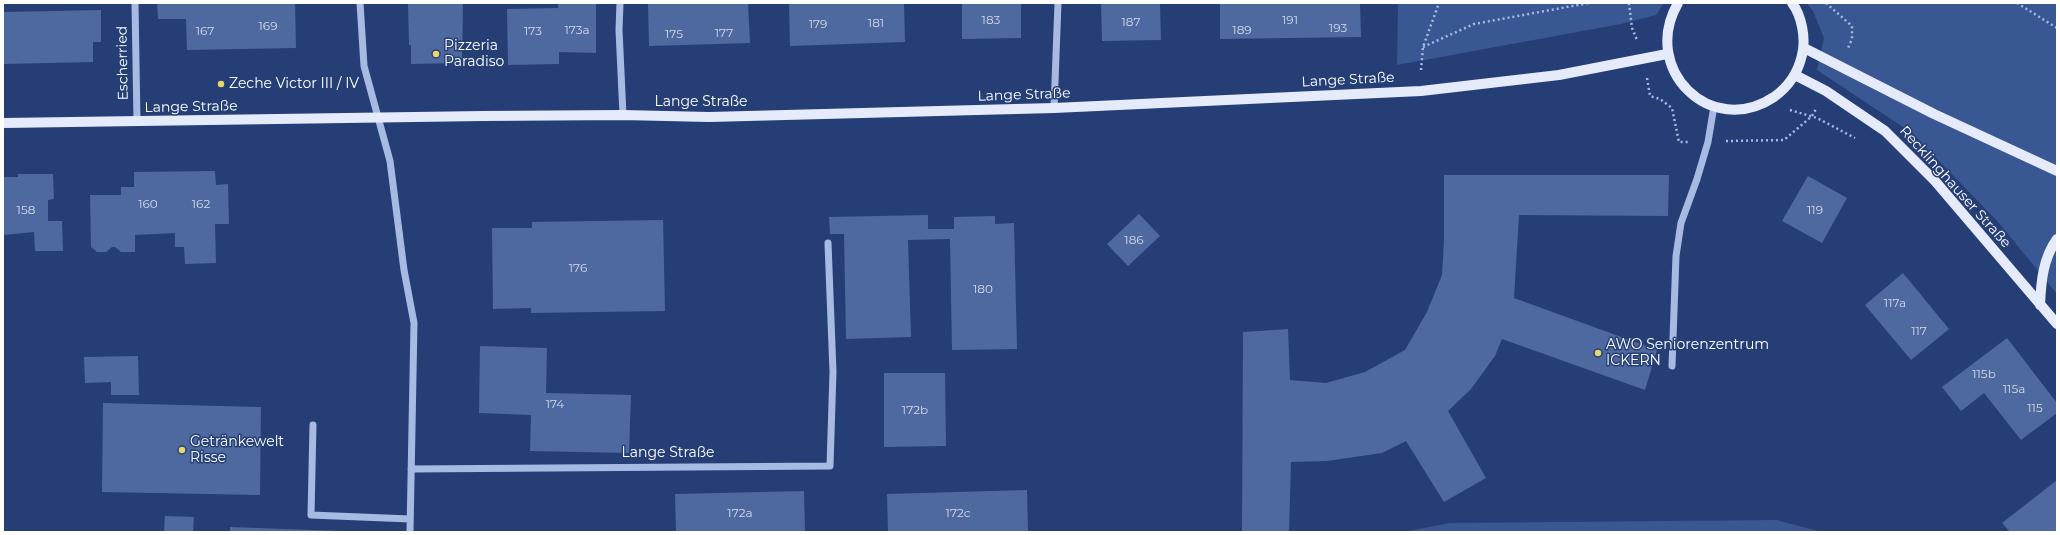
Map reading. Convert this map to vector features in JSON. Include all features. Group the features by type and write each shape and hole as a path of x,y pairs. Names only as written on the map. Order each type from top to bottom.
{"main road":[{"path":"1678,3 1671,16 1666,35 1667,54 1675,74 1687,91 1704,102 1724,109 1745,109 1765,103 1782,91 1795,75 1804,48 1802,27 1792,3"},
{"name":"Recklinghauser Straße","path":"1804,48 1934,114 2057,171"},
{"name":"Lange Straße","path":"3,123 623,115 717,117 1054,108 1421,91 1559,76 1667,54"},
{"name":"Recklinghauser Straße","path":"1795,75 1826,91 1885,131 1935,181 2057,324"},
{"path":"2040,305 2042,276 2051,247 2057,240"}],"street":[{"name":"Escherried","path":"135,3 137,122"},
{"path":"360,3 364,66 390,161 404,270 414,323 410,532"},
{"path":"620,3 619,30 623,115"},
{"path":"1054,108 1058,3"},
{"path":"1672,366 1676,256 1681,222 1697,179 1708,142 1714,106"},
{"name":"Lange Straße","path":"411,468 830,466 833,372 828,243"},
{"path":"313,425 311,515 410,519"}],"path":[{"path":"1421,91 1423,47 1439,3"},
{"path":"1423,47 1474,24 1588,3"},
{"path":"2017,3 2057,28"},
{"path":"1765,103 1817,118 1858,139"}],"shaded area":[{"path":"1398,3 1664,3 1656,15 1621,24 1397,65"},
{"path":"1806,3 2057,3 2057,294 1999,223 1912,133 1817,70 1824,38 1813,11"},
{"path":"1776,520 1822,532 1403,532 1450,523"}],"building":[{"path":"157,3 295,3 296,48 187,50 186,19 158,19"},
{"path":"408,3 463,3 462,63 411,64"},
{"path":"558,3 596,3 596,53 559,52 559,64 508,65 507,9 558,8"},
{"path":"648,3 748,3 750,43 649,46"},
{"path":"789,3 904,3 905,42 790,46"},
{"path":"962,3 1021,3 1021,38 962,39"},
{"path":"1101,3 1160,3 1161,40 1102,41"},
{"path":"1220,3 1360,3 1361,37 1220,39"},
{"path":"101,10 101,42 93,42 93,62 3,64 3,12"},
{"path":"215,171 216,185 228,184 229,224 215,224 216,263 185,264 184,247 175,247 175,233 135,235 135,252 121,252 115,247 112,247 106,252 97,252 91,247 90,195 121,195 121,187 134,187 134,172"},
{"path":"18,174 53,174 54,199 48,200 48,221 62,221 63,251 35,251 34,232 3,235 3,177 18,177"},
{"name":"AWO Seniorenzentrum ICKERN","path":"1444,175 1669,175 1668,216 1519,215 1514,298 1657,350 1645,390 1502,339 1495,356 1471,389 1448,411 1486,478 1444,502 1406,441 1382,453 1327,461 1291,462 1289,532 1242,532 1243,332 1288,329 1290,380 1326,383 1365,372 1405,350 1427,312 1442,275 1444,241"},
{"path":"1808,176 1847,198 1822,243 1782,221"},
{"path":"1139,214 1160,236 1128,266 1107,244"},
{"path":"928,215 928,229 954,229 954,217 995,216 995,224 1014,223 1017,349 952,350 950,239 908,240 911,337 846,339 844,234 830,234 829,217"},
{"path":"663,220 665,311 531,313 531,308 493,309 492,228 532,228 532,222"},
{"path":"1903,273 1949,329 1911,360 1865,305"},
{"path":"2007,338 2057,403 2057,413 2021,440 1984,393 1961,411 1942,387"},
{"path":"480,346 547,348 546,393 631,395 629,453 530,451 531,415 479,413"},
{"path":"138,356 139,395 111,395 111,382 85,383 84,357"},
{"path":"884,373 945,373 946,446 884,447"},
{"name":"Getränkewelt Risse","path":"103,403 261,407 260,495 102,492"},
{"path":"2057,480 2057,532 2010,532 2002,523"},
{"path":"1027,490 1028,532 888,532 887,494"},
{"path":"804,491 805,532 676,532 675,494"},
{"path":"165,516 194,517 193,532 164,532"},
{"path":"230,527 339,531 339,532 230,532"}],"place":[{"name":"Pizzeria Paradiso","path":"436,54"},
{"name":"Zeche Victor III / IV","path":"221,84"},
{"name":"AWO Seniorenzentrum ICKERN","path":"1598,353"},
{"name":"Getränkewelt Risse","path":"182,450"}]}
